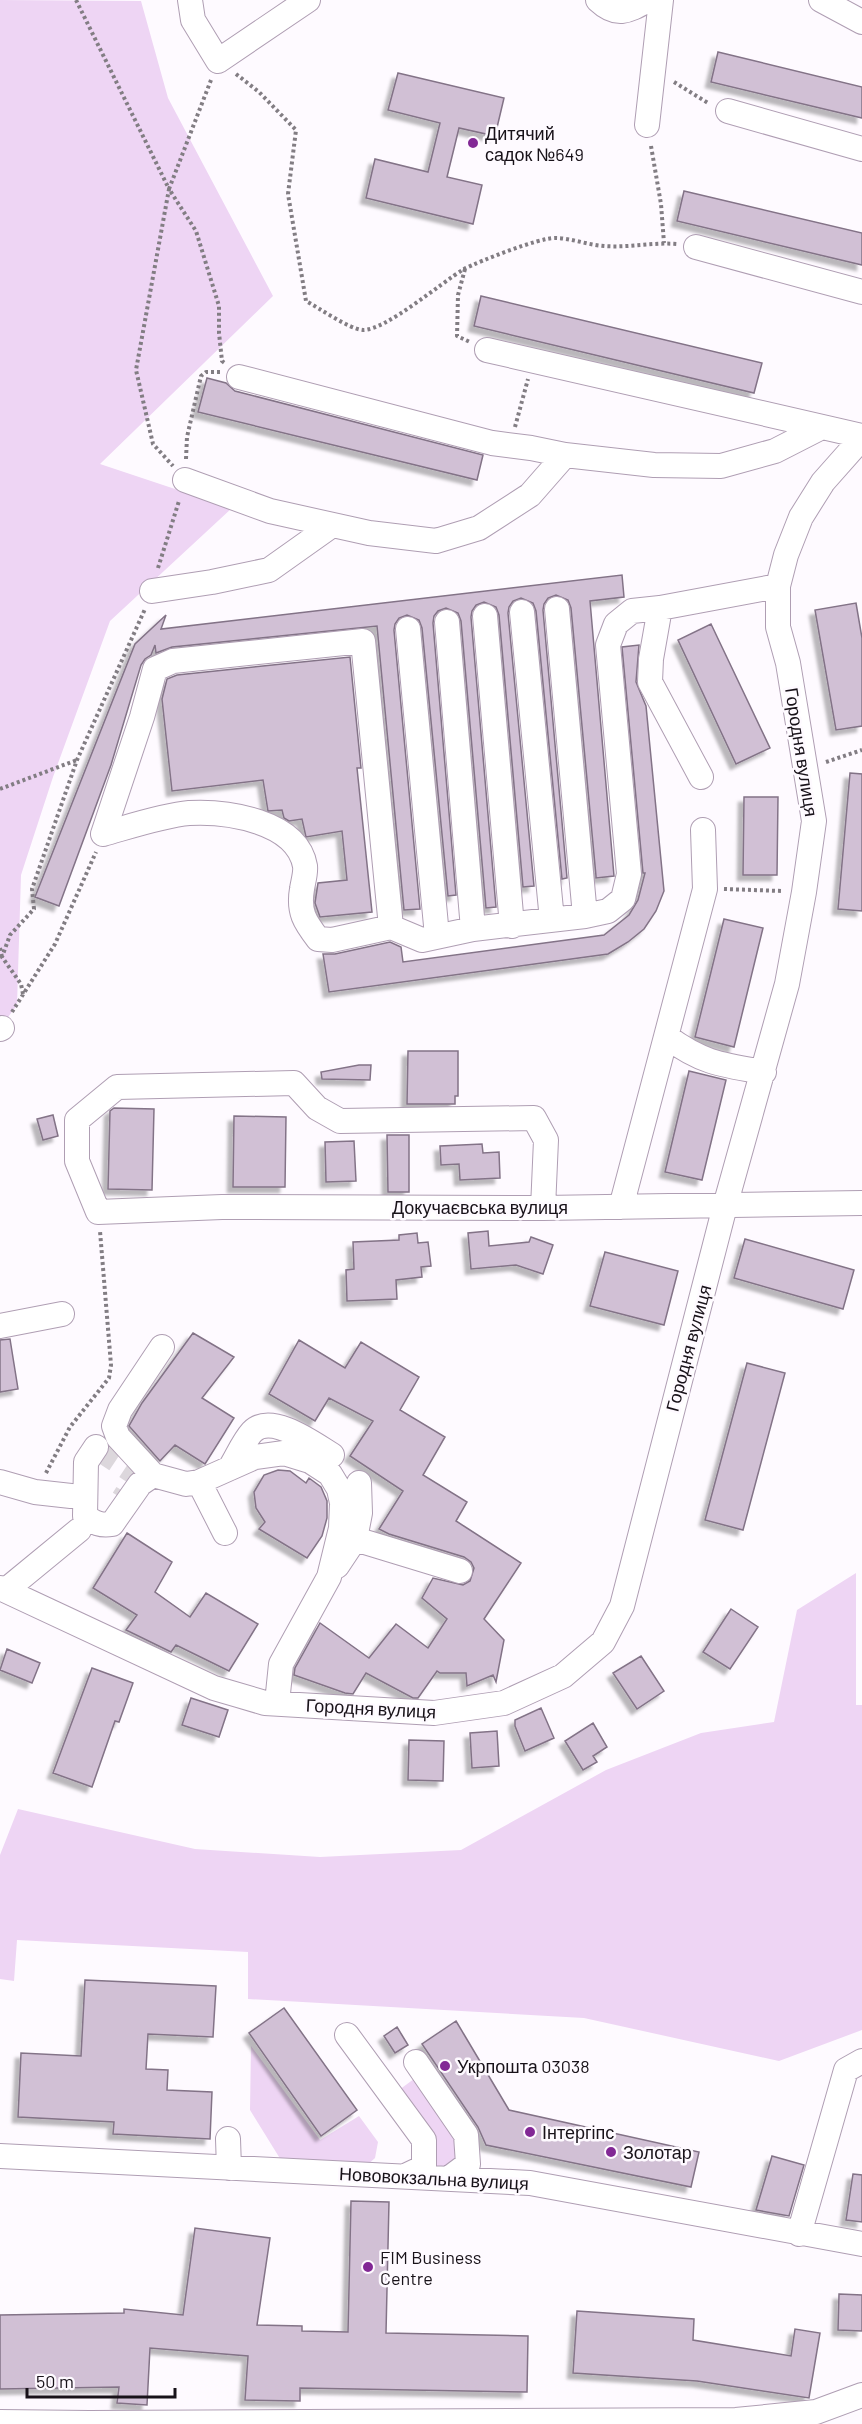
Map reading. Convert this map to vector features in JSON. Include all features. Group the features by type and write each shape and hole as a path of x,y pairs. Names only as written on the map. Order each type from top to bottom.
{"street":[{"path":"190,0 193,20 218,61 308,0"},
{"path":"598,0 606,8 617,12 630,9 648,0"},
{"path":"648,126 661,0"},
{"path":"821,0 862,22"},
{"path":"728,111 862,149"},
{"path":"696,247 862,292"},
{"path":"488,351 862,437"},
{"path":"239,377 492,443 565,455 654,465 721,466 775,451 820,428"},
{"name":"Городня вулиця","path":"3,1589 214,1688 265,1703 434,1713 504,1703 563,1676 603,1642 622,1606 725,1206 787,984 804,892 814,820 788,663 778,627 778,586 786,555 801,517 823,482 862,437"},
{"path":"185,480 270,512 369,533 436,541 479,528 530,495 565,455"},
{"path":"152,591 269,570 331,526"},
{"path":"104,834 188,813 247,817 278,831 298,847 306,868 301,891 302,919 318,939 332,940 391,927 422,940 473,929 512,926 608,911 623,898 630,874 608,645 616,624 632,611 778,586"},
{"path":"660,608 651,659 650,682 701,777"},
{"path":"557,609 585,916"},
{"path":"522,612 552,920"},
{"path":"485,616 512,926"},
{"path":"447,622 473,929"},
{"path":"408,629 437,936"},
{"path":"104,834 155,669 173,661 363,641 391,927"},
{"path":"621,1207 705,889 703,830"},
{"path":"667,1037 689,1053 715,1063 764,1072"},
{"path":"98,1212 77,1161 77,1120 117,1088 294,1083 317,1108 340,1121 534,1118 546,1140 543,1208"},
{"name":"Докучаєвська вулиця","path":"98,1212 222,1207 543,1208 862,1203"},
{"path":"0,1326 62,1314"},
{"path":"162,1347 120,1410 114,1426 117,1437 153,1475 186,1484 199,1482 255,1457 284,1454 310,1461 330,1474 339,1489 342,1503 341,1528 329,1577"},
{"path":"230,1468 252,1432 260,1426 276,1425 332,1455"},
{"path":"96,1447 86,1462 85,1516 92,1522 112,1524 140,1484 153,1475"},
{"path":"0,1482 35,1492 71,1496"},
{"path":"199,1482 225,1533"},
{"path":"277,1703 281,1664 329,1577 355,1539 360,1513 359,1483"},
{"path":"3,1589 79,1530"},
{"path":"355,1539 460,1571"},
{"path":"346,2035 424,2140 424,2167 405,2176"},
{"path":"800,2234 846,2070 862,2061"},
{"path":"416,2062 466,2135 462,2174"},
{"path":"228,2139 229,2168"},
{"name":"Нововокзальна вулиця","path":"0,2156 405,2176 462,2174 530,2183 862,2244"},
{"path":"0,2422 736,2420 816,2412 862,2395"}],"path":[{"path":"76,0 170,189 196,231 219,306 222,361"},
{"path":"2,957 10,935 34,909 32,889 77,760 152,591 185,480 153,444 136,370 170,189 218,61 259,92 296,130 288,194 306,301 352,326 363,330 393,319 418,299 466,268 510,250 553,238 605,246 664,243 696,247"},
{"path":"653,67 705,101 728,111"},
{"path":"648,126 661,204 664,243"},
{"path":"466,268 458,295 457,336 488,351"},
{"path":"511,445 533,361"},
{"path":"187,437 201,376 206,372 214,371 239,377"},
{"path":"823,763 862,750"},
{"path":"0,789 77,760"},
{"path":"1,1028 56,944 104,834"},
{"path":"705,889 767,890"},
{"path":"0,948 2,957 21,984 23,994"},
{"path":"35,1492 70,1427 109,1378 111,1365 98,1212"}],"shaded area":[{"path":"0,0 141,1 168,98 273,296 100,464 232,508 110,621 53,777 21,875 17,1005 0,1028"},
{"path":"856,1573 856,1705 862,1705 862,2030 779,2061 584,2018 248,1999 248,1952 17,1940 14,1981 0,1979 0,1855 18,1809 195,1849 320,1857 461,1850 606,1770 701,1733 774,1722 797,1610"},
{"path":"251,2046 320,2140 359,2116 378,2142 375,2158 364,2168 284,2165 250,2110"},
{"path":"418,2076 458,2141 453,2163 445,2166 435,2166 399,2090"}],"building":[{"path":"718,52 862,87 862,118 711,82"},
{"path":"398,73 504,98 495,136 459,128 447,177 482,185 473,224 366,198 375,159 428,172 440,123 388,110"},
{"path":"684,191 862,233 862,265 677,221"},
{"path":"481,296 762,363 754,393 474,326"},
{"path":"207,378 226,383 235,391 483,455 477,480 198,412"},
{"path":"622,575 624,597 590,601 614,876 596,878 571,608 568,600 556,595 548,598 543,610 567,878 562,879 536,611 533,603 521,598 513,601 508,613 534,886 523,887 499,615 496,607 484,602 476,605 471,617 496,907 486,908 461,621 458,613 446,608 438,611 433,623 456,895 448,896 422,628 419,620 407,615 399,618 394,630 420,909 404,910 377,626 172,647 156,653 155,645 151,655 141,665 111,765 59,906 35,897 135,644 166,615 161,629"},
{"path":"856,603 862,638 862,726 836,730 815,610"},
{"path":"711,624 770,748 736,764 678,640"},
{"path":"639,645 636,682 646,706 664,891 656,911 644,929 608,954 329,992 323,954 335,954 390,942 401,947 403,962 604,935 629,915 638,900 645,873 643,873 622,647"},
{"path":"350,657 361,768 357,768 372,912 320,917 315,903 318,883 347,880 342,831 306,837 302,819 289,821 284,818 282,810 268,811 263,780 172,791 162,699 167,679 177,675"},
{"path":"850,773 862,774 862,911 838,909"},
{"path":"744,797 778,797 777,875 743,875"},
{"path":"724,919 763,928 734,1047 695,1037"},
{"path":"408,1051 458,1051 458,1096 455,1096 455,1104 407,1104"},
{"path":"371,1065 370,1080 322,1079 321,1072"},
{"path":"689,1071 726,1080 702,1180 665,1172"},
{"path":"114,1108 154,1109 152,1190 108,1189 110,1111"},
{"path":"53,1115 58,1136 43,1140 37,1119"},
{"path":"234,1116 286,1117 285,1187 233,1187"},
{"path":"387,1135 409,1135 409,1192 388,1192"},
{"path":"354,1141 356,1181 326,1182 325,1142"},
{"path":"482,1144 483,1153 499,1152 500,1178 460,1180 459,1164 441,1165 440,1146"},
{"path":"488,1231 489,1246 529,1242 531,1237 553,1245 543,1274 516,1265 471,1269 468,1233"},
{"path":"417,1233 418,1243 428,1242 431,1266 421,1267 422,1277 396,1280 397,1299 347,1301 346,1270 354,1269 353,1242 399,1240 399,1235"},
{"path":"745,1239 854,1270 843,1309 734,1278"},
{"path":"605,1252 678,1271 664,1325 590,1306"},
{"path":"193,1333 234,1357 202,1398 234,1418 205,1464 175,1445 160,1461 129,1426 142,1403"},
{"path":"10,1339 18,1389 0,1392 0,1340"},
{"path":"299,1340 345,1368 361,1342 419,1377 400,1410 445,1437 423,1475 467,1502 456,1521 521,1563 484,1619 504,1640 496,1682 493,1675 467,1686 466,1673 437,1671 418,1698 413,1698 366,1673 353,1694 294,1675 295,1668 320,1623 369,1658 396,1624 428,1648 447,1619 422,1598 433,1578 463,1585 470,1581 474,1568 471,1562 464,1557 379,1529 403,1491 350,1456 373,1421 329,1398 315,1421 269,1394"},
{"path":"747,1363 785,1373 743,1530 705,1520"},
{"path":"278,1470 290,1471 306,1483 309,1478 321,1487 327,1501 327,1518 322,1536 307,1558 259,1529 265,1522 256,1508 254,1492 264,1475"},
{"path":"127,1533 172,1562 155,1592 190,1617 206,1593 258,1624 229,1671 176,1645 171,1652 126,1630 137,1615 93,1588"},
{"path":"731,1609 758,1627 730,1669 703,1652"},
{"path":"7,1649 40,1663 32,1683 0,1670"},
{"path":"641,1656 664,1691 637,1709 613,1673"},
{"path":"92,1668 133,1683 119,1722 115,1721 92,1787 53,1773"},
{"path":"191,1698 228,1710 219,1737 182,1725"},
{"path":"541,1708 554,1738 525,1751 515,1726 515,1720"},
{"path":"593,1723 607,1747 593,1756 597,1762 583,1770 565,1741"},
{"path":"497,1731 499,1766 472,1768 470,1733"},
{"path":"409,1740 444,1741 443,1781 408,1780"},
{"path":"85,1980 216,1986 213,2037 148,2034 146,2069 168,2070 167,2090 212,2092 210,2139 113,2134 114,2122 18,2117 21,2053 81,2056"},
{"path":"284,2008 357,2110 321,2136 249,2033"},
{"path":"456,2021 509,2110 699,2152 691,2187 486,2145 478,2127 422,2044"},
{"path":"397,2027 408,2045 395,2053 384,2036"},
{"path":"772,2156 804,2165 789,2216 756,2210"},
{"path":"853,2174 862,2175 862,2222 846,2220"},
{"path":"351,2201 389,2202 386,2333 528,2336 527,2392 300,2388 300,2401 245,2400 248,2356 150,2348 147,2405 117,2403 119,2387 0,2389 0,2315 124,2313 124,2309 183,2315 195,2228 270,2238 257,2325 302,2326 302,2331 348,2332"},
{"path":"839,2294 862,2295 862,2331 838,2330"},
{"path":"577,2311 694,2319 693,2340 791,2356 795,2329 820,2333 809,2398 697,2381 573,2373"}],"tunnel":[{"path":"96,1447 138,1475 123,1499"}],"place":[{"name":"Дитячий садок №649","path":"473,143"},
{"name":"Укрпошта 03038","path":"445,2066"},
{"name":"Інтергіпс","path":"530,2132"},
{"name":"Золотар","path":"611,2152"},
{"name":"FIM Business Centre","path":"368,2267"}]}
